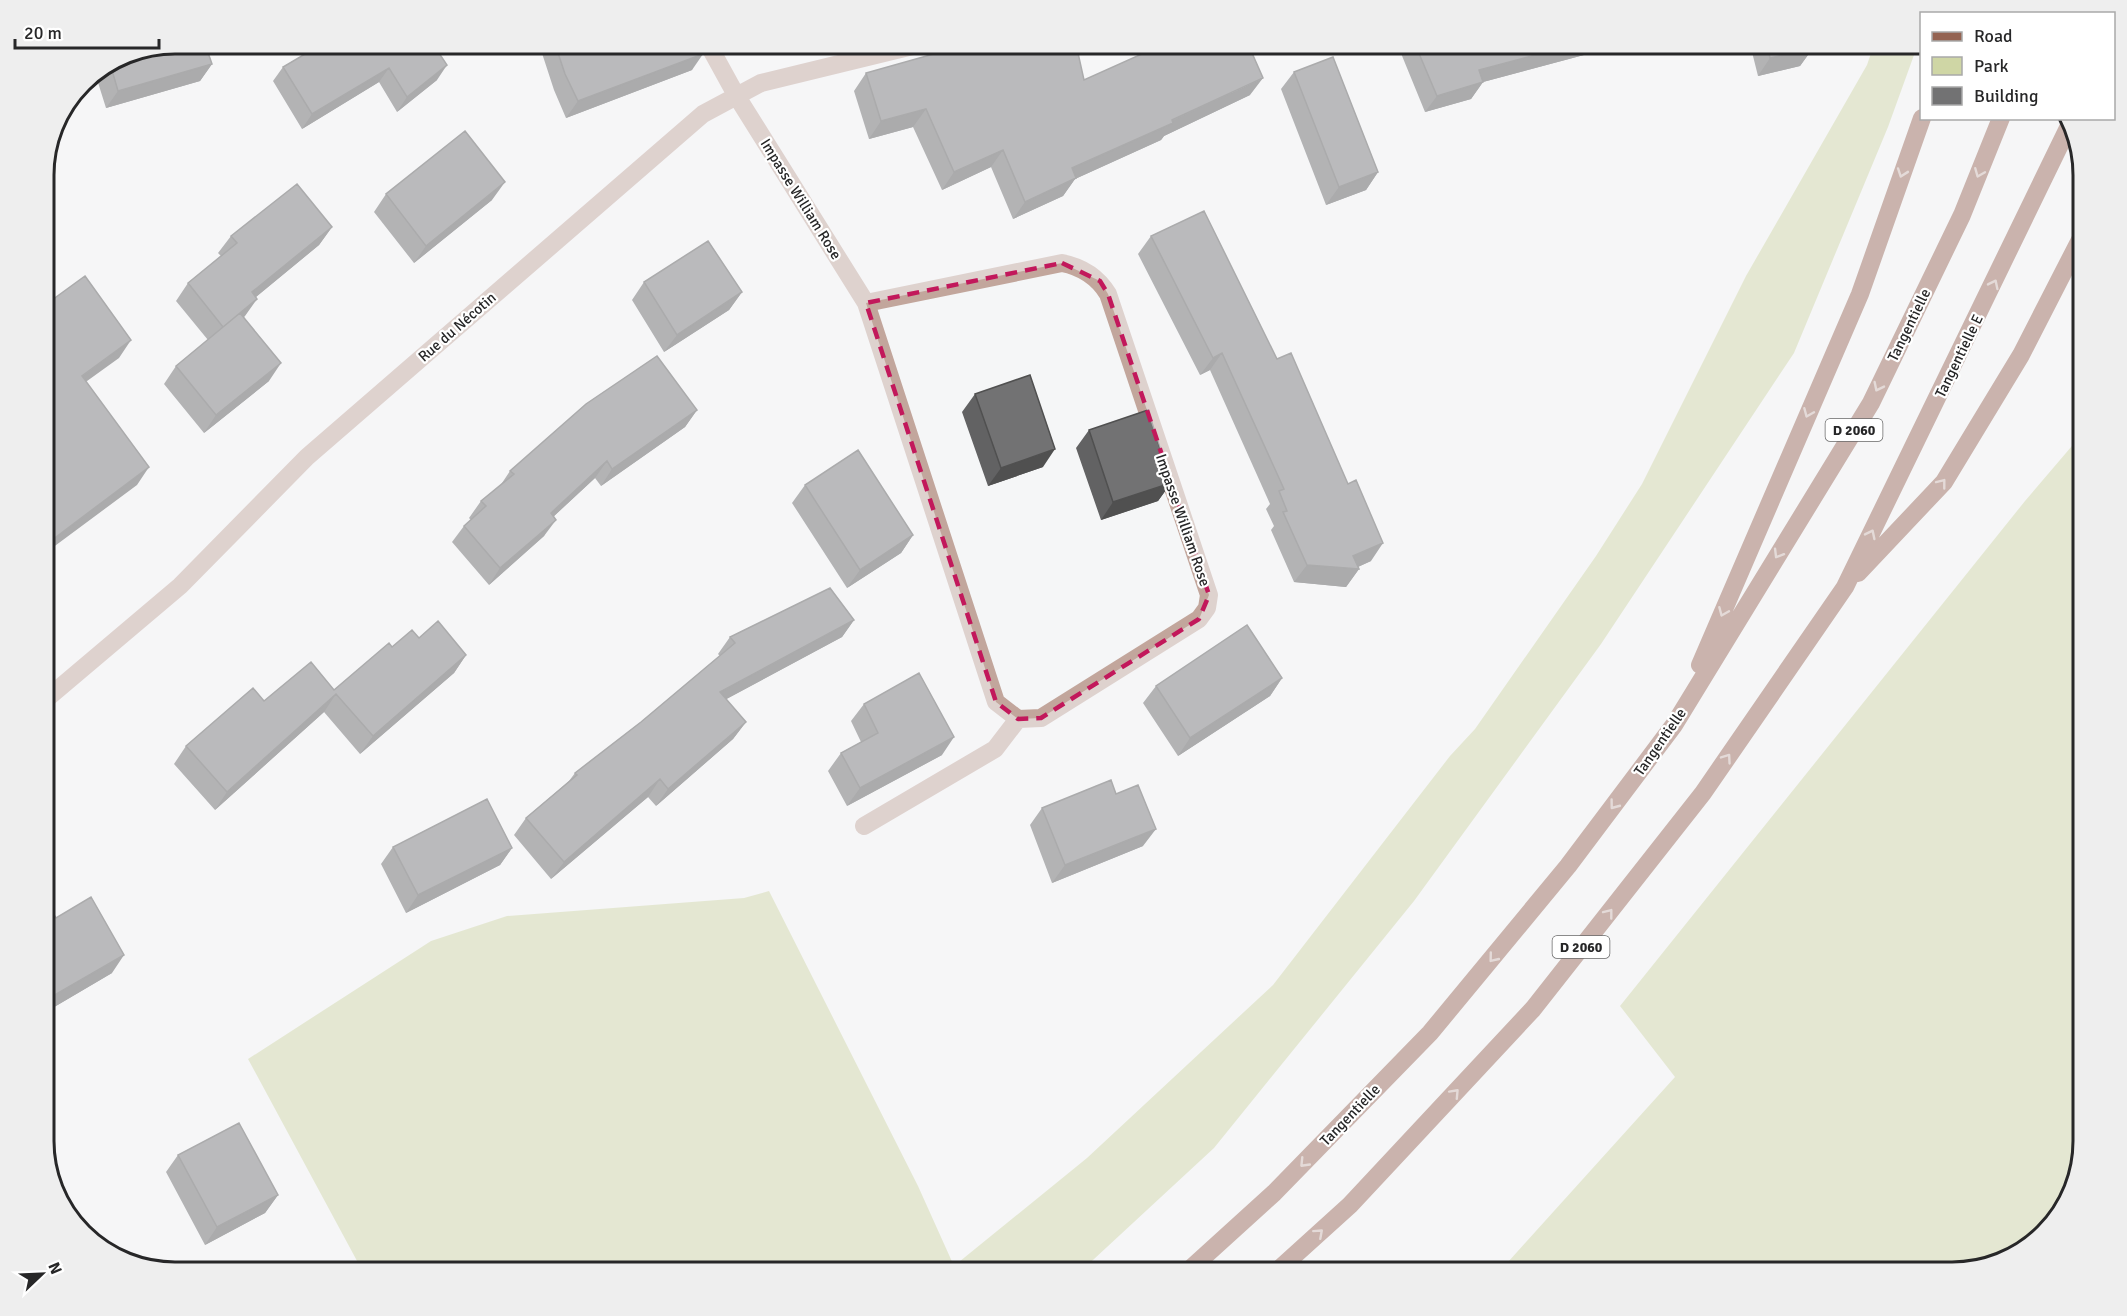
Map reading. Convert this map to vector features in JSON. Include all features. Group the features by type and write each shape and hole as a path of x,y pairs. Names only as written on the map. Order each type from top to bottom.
{"main road":[{"path":"1674,725 1860,294 1921,120"},
{"name":"Tangentielle","path":"1198,1262 1274,1193 1430,1033 1568,866 1674,725 1870,403 1962,215 2000,120"},
{"name":"Tangentielle E","path":"1845,587 2066,133"},
{"path":"1845,587 1944,482 2021,355 2073,254"},
{"name":"D 2060","path":"1287,1262 1350,1205 1533,1009 1703,793 1845,587"}],"street":[{"name":"Impasse William Rose","path":"714,54 866,303 996,702 1018,719 1041,718 1199,619 1207,608 1209,595 1108,294 1100,281 1077,266 1062,263 866,303"},
{"name":"Rue du Nécotin","path":"54,693 180,586 307,457 702,114 736,94 761,83 880,54"},
{"path":"864,826 995,749 1018,719"}],"highlighted area":[{"path":"1062,263 1100,281 1108,294 1209,595 1199,619 1041,718 1018,719 996,702 866,303"}],"green space":[{"path":"1871,54 1914,54 1888,127 1794,353 1601,644 1414,901 1214,1148 1091,1262 959,1262 1087,1158 1273,985 1450,756 1475,729 1596,556 1642,484 1746,276 1867,65"},
{"path":"2073,445 2073,1141 2069,1172 2057,1202 2038,1227 2013,1246 1983,1258 1968,1261 1508,1262 1675,1077 1620,1006 2025,501"},
{"path":"769,891 918,1186 952,1262 358,1262 248,1059 431,941 507,916 744,898"}],"building":[{"path":"208,54 212,64 118,91 112,71 136,60 159,55"},
{"path":"305,54 440,54 447,65 407,97 389,68 312,114 283,67"},
{"path":"558,54 703,54 578,101"},
{"path":"933,54 1078,54 1084,80 1142,54 1252,54 1263,78 1172,120 1173,123 1072,168 1076,178 1025,202 1003,150 954,172 926,109 881,121 866,73"},
{"path":"1419,54 1539,54 1479,70 1483,82 1437,96"},
{"path":"1769,54 1787,54 1770,58"},
{"path":"1333,57 1378,172 1339,187 1294,72"},
{"path":"465,131 505,182 426,246 386,194"},
{"path":"297,184 332,227 252,292 257,299 223,327 188,283 237,243 231,236"},
{"path":"1204,211 1277,359 1291,353 1348,484 1356,480 1383,543 1353,556 1359,569 1307,565 1283,512 1287,511 1279,491 1284,489 1222,353 1213,358 1151,236"},
{"path":"708,241 742,292 677,335 644,282"},
{"path":"85,276 131,340 82,376 149,467 54,538 54,299"},
{"path":"240,313 281,363 216,415 176,366"},
{"path":"657,356 697,410 612,469 607,461 551,513 556,520 500,568 464,526 486,506 481,501 514,474 510,471 586,404"},
{"path":"1030,375 1055,449 1001,468 975,394"},
{"path":"1148,410 1171,483 1113,502 1089,430"},
{"path":"858,450 913,535 860,570 805,485"},
{"path":"830,588 854,620 720,692 746,722 668,789 660,779 564,862 526,818 577,775 575,773 641,722 735,643 730,637"},
{"path":"438,621 466,655 373,736 336,694 227,792 186,746 253,688 264,701 311,662 334,690 389,643 392,647 412,630 419,638"},
{"path":"1247,625 1282,678 1190,738 1156,686"},
{"path":"919,673 954,737 860,788 841,753 878,733 864,704"},
{"path":"1111,780 1116,794 1138,785 1156,829 1065,865 1042,808"},
{"path":"487,799 512,848 418,895 393,847"},
{"path":"91,897 124,955 54,995 54,914 56,918"},
{"path":"239,1123 278,1195 217,1227 178,1155"}]}
